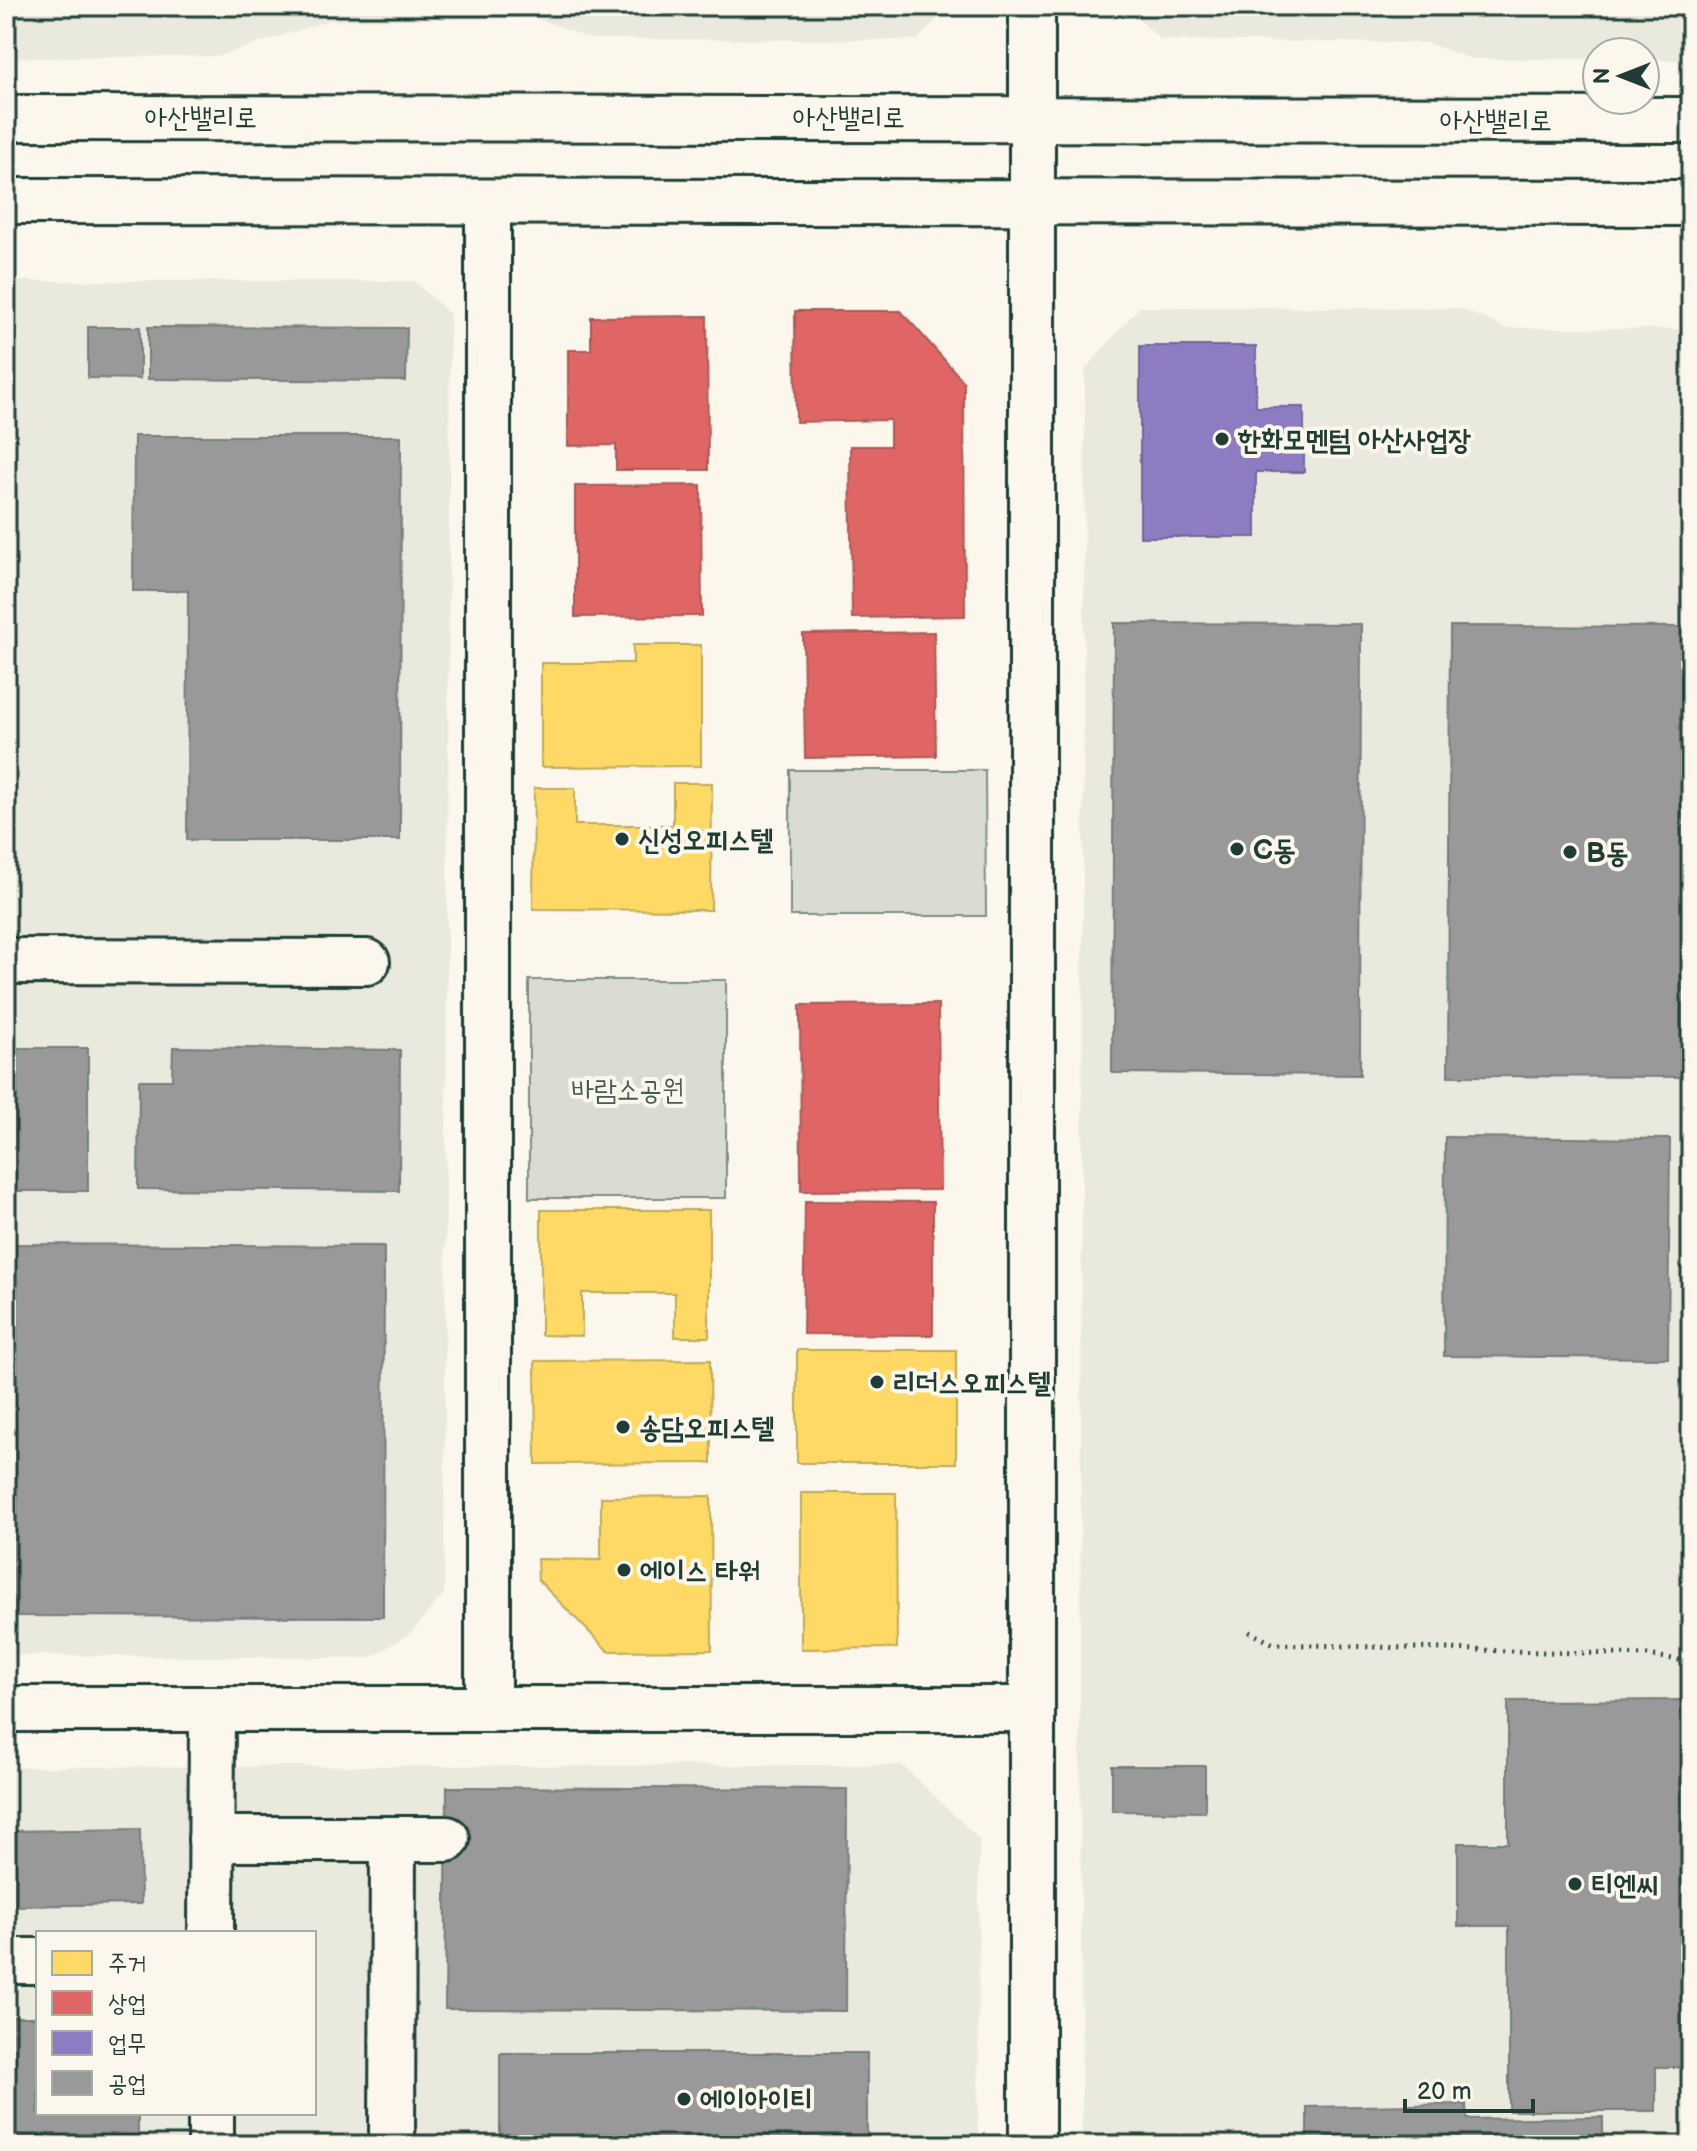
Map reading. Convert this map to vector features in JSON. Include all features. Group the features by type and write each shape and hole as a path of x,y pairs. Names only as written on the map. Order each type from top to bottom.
{"street":[{"path":"1032,6 1032,2145"},
{"name":"아산밸리로","path":"6,118 1691,120"},
{"path":"6,201 1691,203"},
{"path":"488,202 488,1709"},
{"path":"6,961 367,962"},
{"path":"6,1709 1032,1709"},
{"path":"211,1931 212,1709"},
{"path":"211,1839 447,1839"},
{"path":"392,2145 393,1839"},
{"path":"6,1961 36,1961"},
{"path":"211,2115 211,2145"}],"path":[{"path":"1249,1632 1274,1644 1648,1655 1691,1662"}],"shaded area":[{"path":"6,6 950,6 917,40 591,39 536,18 330,20 219,56 6,58"},
{"path":"1125,6 1691,6 1691,60 1661,60 1661,36 1581,36 1581,59 1471,59 1427,43 1161,40"},
{"path":"6,281 414,281 450,314 444,1593 411,1633 370,1658 6,1655"},
{"path":"1139,307 1459,308 1506,328 1679,329 1691,326 1691,2145 1082,2145 1080,1703 1085,370"},
{"path":"902,1765 979,1839 978,2145 6,2145 6,1767"}],"green space":[{"path":"790,770 985,770 986,916 790,916"},
{"name":"바람소공원","path":"529,980 726,980 726,1198 529,1198"}],"building: 주거":[{"path":"633,645 701,645 701,766 541,767 541,663 633,663"},
{"name":"신성오피스텔","path":"673,783 712,783 711,910 533,909 534,788 575,788 575,825 673,825"},
{"path":"541,1210 709,1210 709,1337 675,1337 675,1293 582,1293 582,1336 541,1335"},
{"name":"리더스오피스텔","path":"797,1350 956,1350 956,1463 797,1463"},
{"name":"송담오피스텔","path":"710,1360 711,1463 536,1464 535,1361"},
{"path":"801,1493 896,1493 897,1648 801,1649"},
{"name":"에이스 타워","path":"711,1496 712,1650 608,1651 538,1580 537,1559 601,1560 601,1497"}],"building: 상업":[{"path":"795,311 901,311 964,382 965,616 852,618 850,446 890,446 890,420 796,422"},
{"path":"707,316 708,470 616,470 616,445 568,446 568,350 591,350 591,317"},
{"path":"701,485 702,616 575,617 575,486"},
{"path":"934,632 936,756 805,758 803,634"},
{"path":"938,1004 940,1190 801,1191 800,1005"},
{"path":"805,1201 933,1202 933,1335 803,1334"}],"building: 업무":[{"name":"한화모멘텀 아산사업장","path":"1140,346 1256,346 1256,407 1304,407 1304,472 1256,472 1256,537 1140,537"}],"building: 공업":[{"path":"6,6 99,6 99,9 6,10"},
{"path":"88,327 140,327 140,379 88,378"},
{"path":"148,327 407,328 406,381 148,379"},
{"path":"134,436 401,436 400,840 187,840 188,591 133,591"},
{"name":"C동","path":"1114,623 1361,624 1360,1075 1112,1073"},
{"name":"B동","path":"1450,626 1691,627 1691,1077 1448,1076"},
{"path":"173,1047 400,1050 399,1191 138,1189 139,1080 172,1080"},
{"path":"6,1048 88,1048 88,1191 6,1191"},
{"path":"1445,1137 1670,1139 1668,1358 1444,1356"},
{"path":"6,1244 384,1246 383,1617 6,1616"},
{"name":"티엔씨","path":"1691,1700 1691,2067 1656,2067 1656,2111 1509,2111 1509,1926 1458,1926 1458,1843 1508,1843 1508,1701"},
{"path":"1112,1766 1205,1766 1205,1812 1112,1811"},
{"path":"447,1787 847,1789 846,2011 445,2009"},
{"path":"140,1829 141,1904 6,1906 6,1831"},
{"path":"6,2017 36,2017 36,2115 138,2115 138,2145 6,2145"},
{"name":"에이아이티","path":"500,2053 867,2053 867,2145 500,2145"},
{"path":"1466,2104 1467,2119 1603,2117 1603,2145 1307,2145 1307,2107"}],"place":[{"name":"한화모멘텀 아산사업장","path":"1222,439"},
{"name":"신성오피스텔","path":"622,839"},
{"name":"C동","path":"1237,849"},
{"name":"B동","path":"1570,852"},
{"name":"리더스오피스텔","path":"877,1382"},
{"name":"송담오피스텔","path":"623,1427"},
{"name":"에이스 타워","path":"624,1570"},
{"name":"티엔씨","path":"1575,1884"},
{"name":"에이아이티","path":"684,2099"}]}
